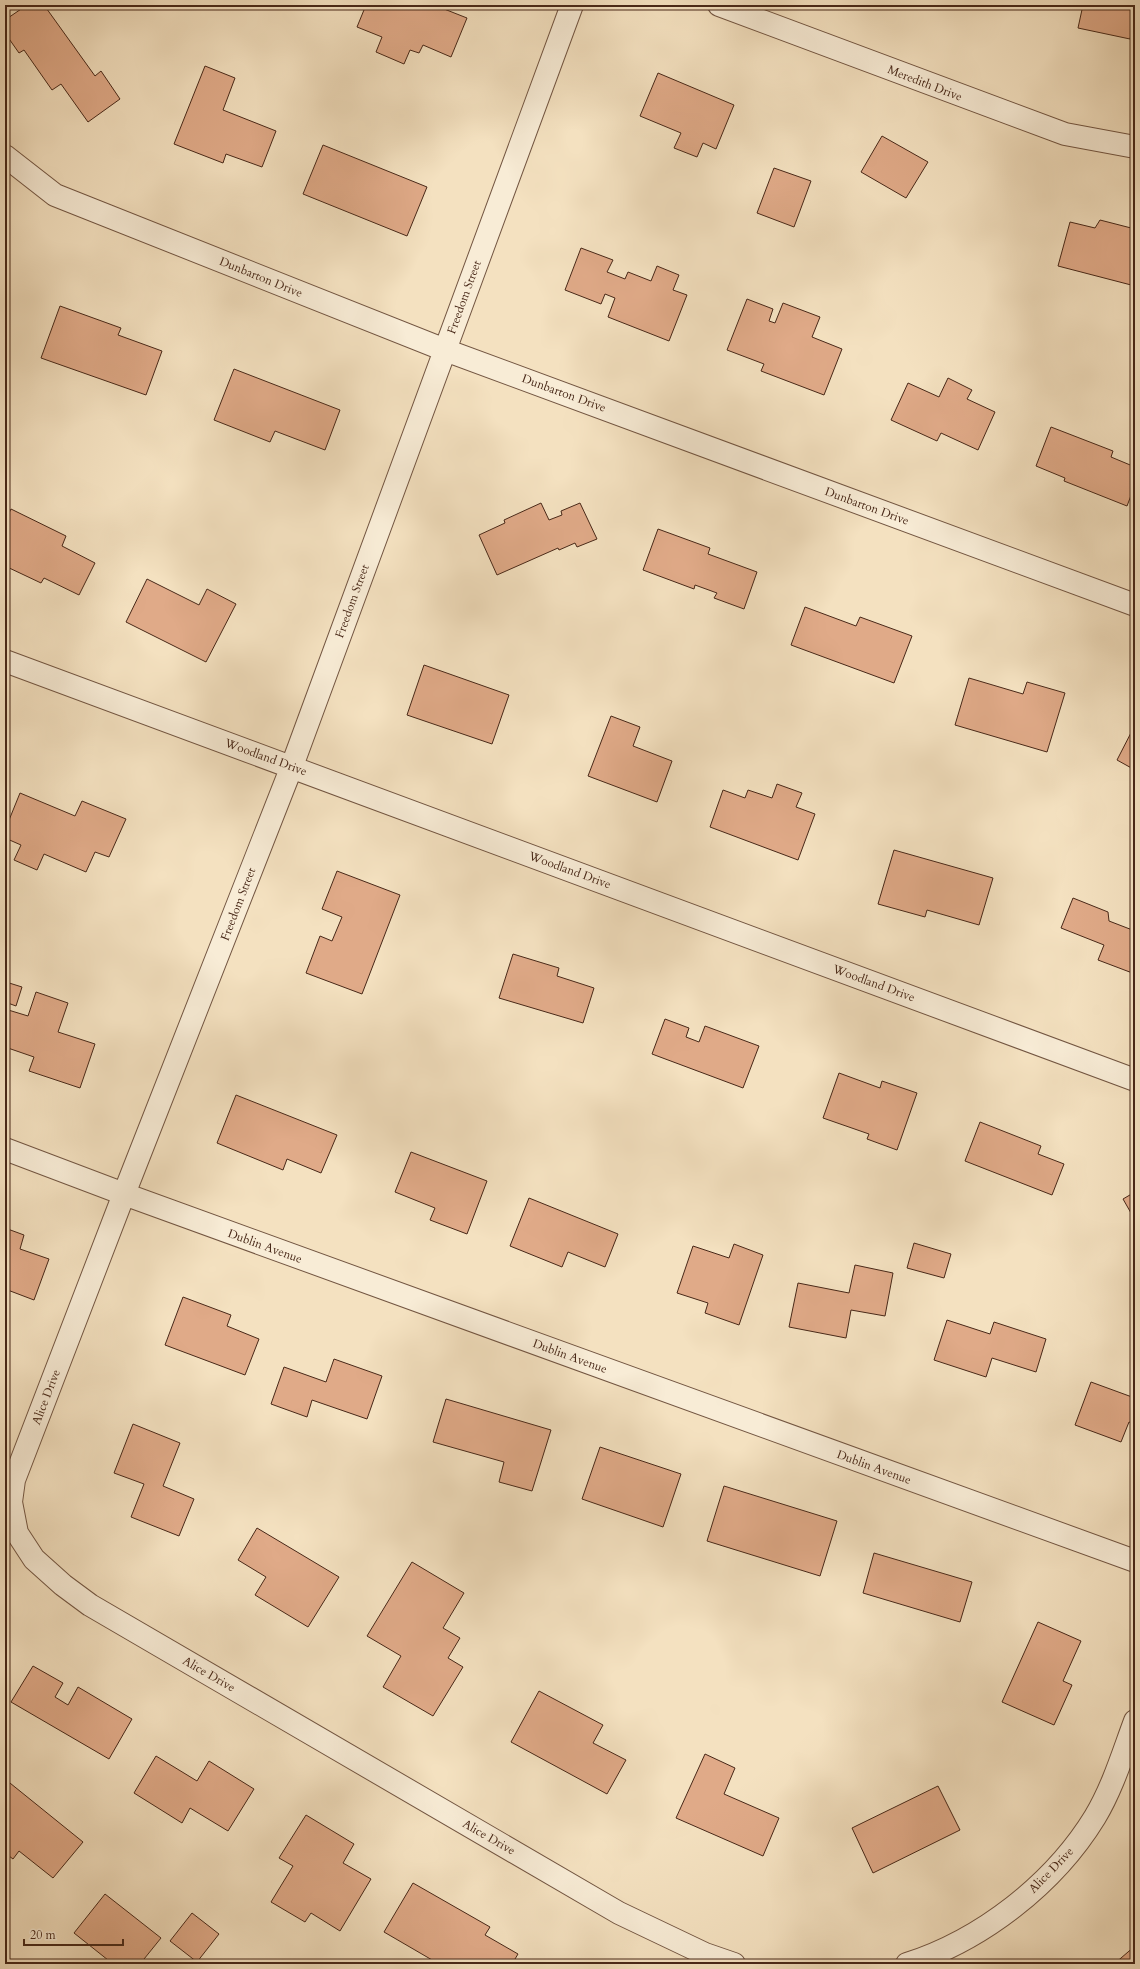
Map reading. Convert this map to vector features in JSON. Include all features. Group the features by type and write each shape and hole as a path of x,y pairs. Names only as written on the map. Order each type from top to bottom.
{"street":[{"name":"Freedom Street","path":"124,1194 292,766 572,5"},
{"name":"Meredith Drive","path":"719,5 1065,134 1135,147"},
{"name":"Dunbarton Drive","path":"5,156 55,195 445,350 1135,605"},
{"name":"Woodland Drive","path":"5,661 292,766 1135,1080"},
{"name":"Dublin Avenue","path":"5,1149 124,1194 1135,1561"},
{"name":"Alice Drive","path":"124,1194 14,1480 11,1502 17,1533 34,1559 63,1585 90,1605 619,1913 705,1954 734,1964"},
{"name":"Alice Drive","path":"907,1964 939,1952 993,1921 1017,1904 1058,1864 1078,1842 1095,1816 1108,1792 1135,1721"}],"building":[{"path":"27,5 44,5 95,76 101,71 120,99 88,122 61,84 52,90 24,50 19,53 5,33 5,20"},
{"path":"366,5 434,5 467,18 451,57 423,45 419,53 410,50 404,64 376,52 382,37 357,27"},
{"path":"1083,5 1135,5 1135,17 1130,39 1078,28"},
{"path":"205,66 235,78 223,110 276,131 262,167 226,154 223,163 174,144"},
{"path":"658,73 734,105 716,149 703,143 697,157 674,148 681,133 640,116"},
{"path":"882,136 928,162 906,198 861,172"},
{"path":"323,145 427,187 407,236 303,194"},
{"path":"774,168 811,181 794,227 757,213"},
{"path":"1100,220 1135,229 1135,286 1058,266 1070,222 1095,228"},
{"path":"581,248 613,260 607,272 625,279 628,272 651,281 657,266 679,275 673,290 687,295 669,341 608,317 615,298 605,294 601,304 565,290"},
{"path":"747,299 773,309 769,321 775,323 783,303 820,317 812,337 842,349 824,395 761,371 764,364 727,350"},
{"path":"60,306 121,328 118,335 162,351 146,395 41,358"},
{"path":"234,369 340,410 325,450 275,431 270,442 214,420"},
{"path":"948,378 972,390 967,399 995,412 978,450 941,433 937,441 891,420 908,383 939,397"},
{"path":"1051,427 1113,451 1111,457 1135,467 1135,485 1127,506 1064,481 1065,478 1036,466"},
{"path":"541,503 549,520 562,515 561,511 580,503 597,539 577,547 575,543 559,550 558,548 497,575 479,535 505,523 504,520"},
{"path":"11,509 66,536 62,546 95,563 79,595 44,578 41,583 5,566 5,521"},
{"path":"658,529 710,548 708,554 757,572 744,609 714,598 717,593 695,585 694,589 643,570"},
{"path":"147,579 199,605 207,589 236,604 206,662 126,622"},
{"path":"805,607 856,626 860,617 912,636 894,683 791,645"},
{"path":"424,665 509,695 492,744 407,715"},
{"path":"969,678 1023,694 1027,682 1065,693 1047,752 955,725"},
{"path":"611,716 640,727 633,746 672,761 657,802 588,776"},
{"path":"1135,725 1135,770 1117,760"},
{"path":"777,784 802,793 796,807 815,814 798,860 710,827 723,790 745,798 748,790 772,798"},
{"path":"20,793 75,816 82,801 126,819 109,857 95,852 86,872 44,854 37,870 14,860 21,845 5,838 5,830"},
{"path":"894,850 993,878 979,925 927,910 925,917 878,904"},
{"path":"337,871 400,895 362,994 306,973 320,936 332,941 342,917 322,909"},
{"path":"1073,898 1108,912 1109,921 1135,931 1135,974 1098,960 1104,945 1061,928"},
{"path":"513,954 559,968 557,976 594,988 583,1023 499,998"},
{"path":"6,982 22,987 16,1006 5,1002"},
{"path":"36,992 68,1003 58,1032 95,1044 80,1088 29,1071 34,1057 5,1047 5,1009 28,1016"},
{"path":"665,1019 689,1028 686,1037 699,1042 705,1026 759,1046 743,1088 652,1054"},
{"path":"839,1073 880,1088 882,1081 917,1093 897,1150 867,1139 869,1134 823,1118"},
{"path":"236,1095 337,1135 321,1173 287,1159 283,1170 217,1143"},
{"path":"980,1122 1041,1146 1038,1154 1064,1164 1052,1195 965,1161"},
{"path":"411,1152 487,1181 467,1234 430,1220 435,1208 395,1192"},
{"path":"1135,1192 1135,1220 1123,1199"},
{"path":"529,1198 618,1234 605,1267 568,1252 562,1267 510,1246"},
{"path":"5,1228 24,1235 20,1249 49,1259 34,1300 5,1289"},
{"path":"914,1243 951,1254 944,1278 907,1268"},
{"path":"734,1244 763,1255 739,1325 705,1313 708,1303 677,1293 693,1246 729,1258"},
{"path":"855,1265 893,1273 885,1316 851,1310 846,1338 789,1327 798,1283 849,1293"},
{"path":"183,1297 231,1315 227,1326 259,1339 245,1375 165,1345"},
{"path":"947,1320 990,1334 994,1322 1046,1339 1036,1372 992,1358 986,1377 934,1360"},
{"path":"334,1359 382,1376 367,1419 312,1400 307,1417 271,1404 284,1367 326,1382"},
{"path":"1091,1382 1132,1397 1135,1389 1135,1424 1129,1422 1121,1442 1075,1425"},
{"path":"446,1399 551,1430 532,1491 499,1482 504,1462 433,1442"},
{"path":"133,1424 180,1443 163,1486 194,1499 179,1536 131,1517 144,1484 114,1473"},
{"path":"600,1447 681,1474 663,1527 582,1499"},
{"path":"724,1486 837,1521 820,1576 707,1541"},
{"path":"257,1528 339,1577 308,1627 255,1595 266,1577 238,1560"},
{"path":"874,1553 972,1582 960,1622 863,1593"},
{"path":"412,1562 464,1593 443,1628 460,1638 448,1658 463,1667 433,1716 383,1687 401,1656 367,1636"},
{"path":"1038,1622 1081,1641 1063,1681 1072,1685 1054,1725 1002,1702"},
{"path":"33,1666 63,1683 55,1697 68,1705 78,1687 132,1719 109,1759 11,1702"},
{"path":"539,1691 603,1725 593,1743 626,1760 607,1794 511,1742"},
{"path":"705,1754 735,1768 724,1794 779,1818 763,1856 676,1818"},
{"path":"156,1756 197,1781 209,1761 254,1789 228,1831 190,1808 182,1823 134,1793"},
{"path":"5,1779 83,1842 53,1878 19,1851 13,1859 5,1853"},
{"path":"938,1786 960,1830 873,1873 852,1828"},
{"path":"306,1815 354,1844 343,1863 371,1879 340,1931 311,1913 305,1922 271,1902 293,1866 279,1858"},
{"path":"413,1883 490,1927 485,1935 518,1954 512,1964 439,1964 384,1932"},
{"path":"105,1894 161,1938 140,1964 113,1964 74,1933"},
{"path":"192,1913 219,1934 197,1962 170,1941"},
{"path":"1135,1946 1135,1964 1114,1964"}]}
